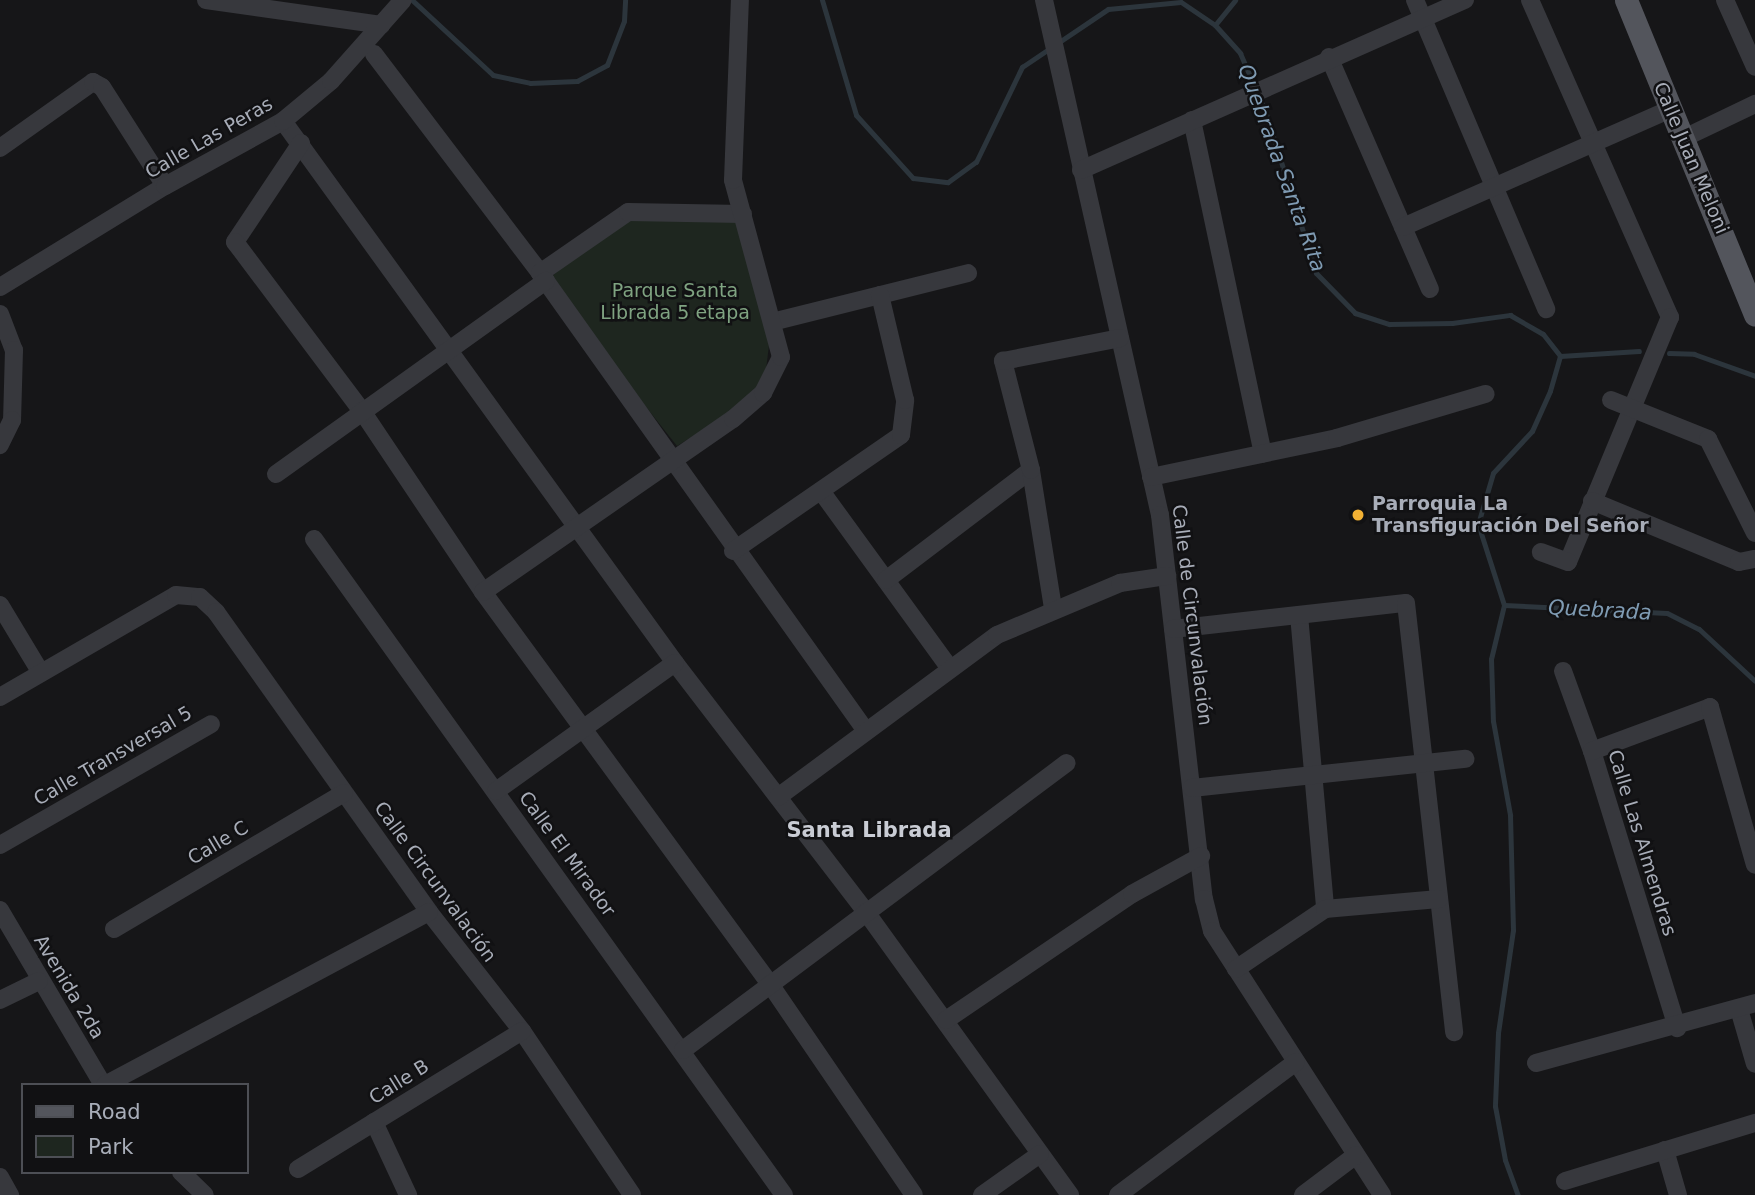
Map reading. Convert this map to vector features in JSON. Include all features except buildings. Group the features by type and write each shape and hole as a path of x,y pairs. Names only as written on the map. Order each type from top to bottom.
{"main road":[{"name":"Calle Juan Meloni","path":"1626,0 1755,315"}],"street":[{"path":"206,0 384,21"},
{"name":"Calle Las Peras","path":"1,316 5,284 165,186 283,121 331,81 403,0"},
{"path":"483,592 577,523 674,460 763,393 781,357 743,214 733,158 740,0"},
{"name":"Calle de Circunvalación","path":"1044,0 1151,477 1167,576 1212,930 1381,1195"},
{"path":"1415,0 1546,309"},
{"path":"1081,170 1329,57 1465,0"},
{"path":"1530,0 1670,317 1568,562 1541,552"},
{"path":"1725,0 1755,67"},
{"path":"374,54 543,276 674,460 733,551 866,731"},
{"path":"1329,57 1430,289"},
{"path":"0,148 93,82 102,87 165,186"},
{"path":"1684,138 1755,104"},
{"path":"1403,227 1670,109"},
{"path":"1192,120 1263,454"},
{"path":"283,121 448,352 577,523 675,663 866,912 1070,1195"},
{"path":"300,143 235,242 362,411 483,592 581,730 770,984 914,1195"},
{"path":"275,474 448,352 628,212 743,214"},
{"path":"772,321 968,273"},
{"path":"733,551 901,435 905,400 880,295"},
{"path":"0,444 12,420 15,350 1,316"},
{"path":"1053,608 1031,470 1003,361 1120,338"},
{"path":"1151,477 1337,438 1486,394"},
{"path":"1611,400 1708,439 1755,533"},
{"path":"886,580 1031,470"},
{"path":"821,491 949,667"},
{"path":"1592,501 1739,562 1755,559"},
{"name":"Calle El Mirador","path":"314,539 683,1050 784,1195"},
{"path":"778,797 949,667 998,635 1053,608 1120,583 1167,576"},
{"name":"Calle Circunvalación","path":"41,673 176,595 200,597 216,612 429,912 522,1031 632,1195"},
{"path":"1173,629 1406,603 1454,1032"},
{"path":"0,605 41,673 0,697"},
{"path":"1299,615 1325,909"},
{"path":"496,791 675,663"},
{"name":"Calle Las Almendras","path":"1563,671 1592,751 1676,1028"},
{"path":"1592,751 1710,707 1755,864"},
{"name":"Calle Transversal 5","path":"0,845 211,724"},
{"path":"1192,788 1465,759"},
{"path":"683,1050 1066,763"},
{"name":"Calle C","path":"114,929 344,793"},
{"path":"946,1020 1132,894 1201,856"},
{"path":"1236,969 1325,909 1439,899"},
{"name":"Avenida 2da","path":"0,910 103,1083"},
{"path":"108,1083 429,912"},
{"path":"0,1000 40,981"},
{"path":"1536,1063 1676,1028 1747,1006 1755,1064"},
{"name":"Calle B","path":"298,1169 522,1031"},
{"path":"1118,1195 1296,1062"},
{"path":"374,1122 408,1195"},
{"path":"1565,1181 1755,1123"},
{"path":"1665,1150 1678,1195"},
{"path":"982,1195 1040,1154"},
{"path":"1303,1195 1356,1155"},
{"path":"183,1174 205,1195"},
{"path":"0,1177 10,1195"}],"green space":[{"name":"Parque Santa Librada 5 etapa","path":"628,212 743,214 772,322 763,393 677,446 546,281"}],"waterway":[{"name":"Quebrada Santa Rita","path":"412,0 493,75 530,83 577,81 607,65 624,21 625,0"},
{"name":"Quebrada Santa Rita","path":"822,0 856,115 913,178 948,182 976,162 1022,67 1108,9 1181,2 1215,25 1240,53 1265,111 1316,273 1355,313 1389,324 1452,323 1510,315 1543,334 1560,356 1550,391 1532,431 1493,473 1478,524 1504,605 1491,659 1493,721 1510,815 1513,930 1498,1033 1495,1106 1505,1160 1518,1195"},
{"path":"1215,25 1235,0"},
{"name":"Quebrada","path":"1560,356 1639,351"},
{"name":"Quebrada","path":"1669,353 1694,354 1755,376"},
{"name":"Quebrada","path":"1504,605 1667,613 1699,629 1755,681"}],"place":[{"name":"Parroquia La Transfiguración Del Señor","path":"1358,515"}],"district":[{"name":"Santa Librada","path":"869,830"}]}
